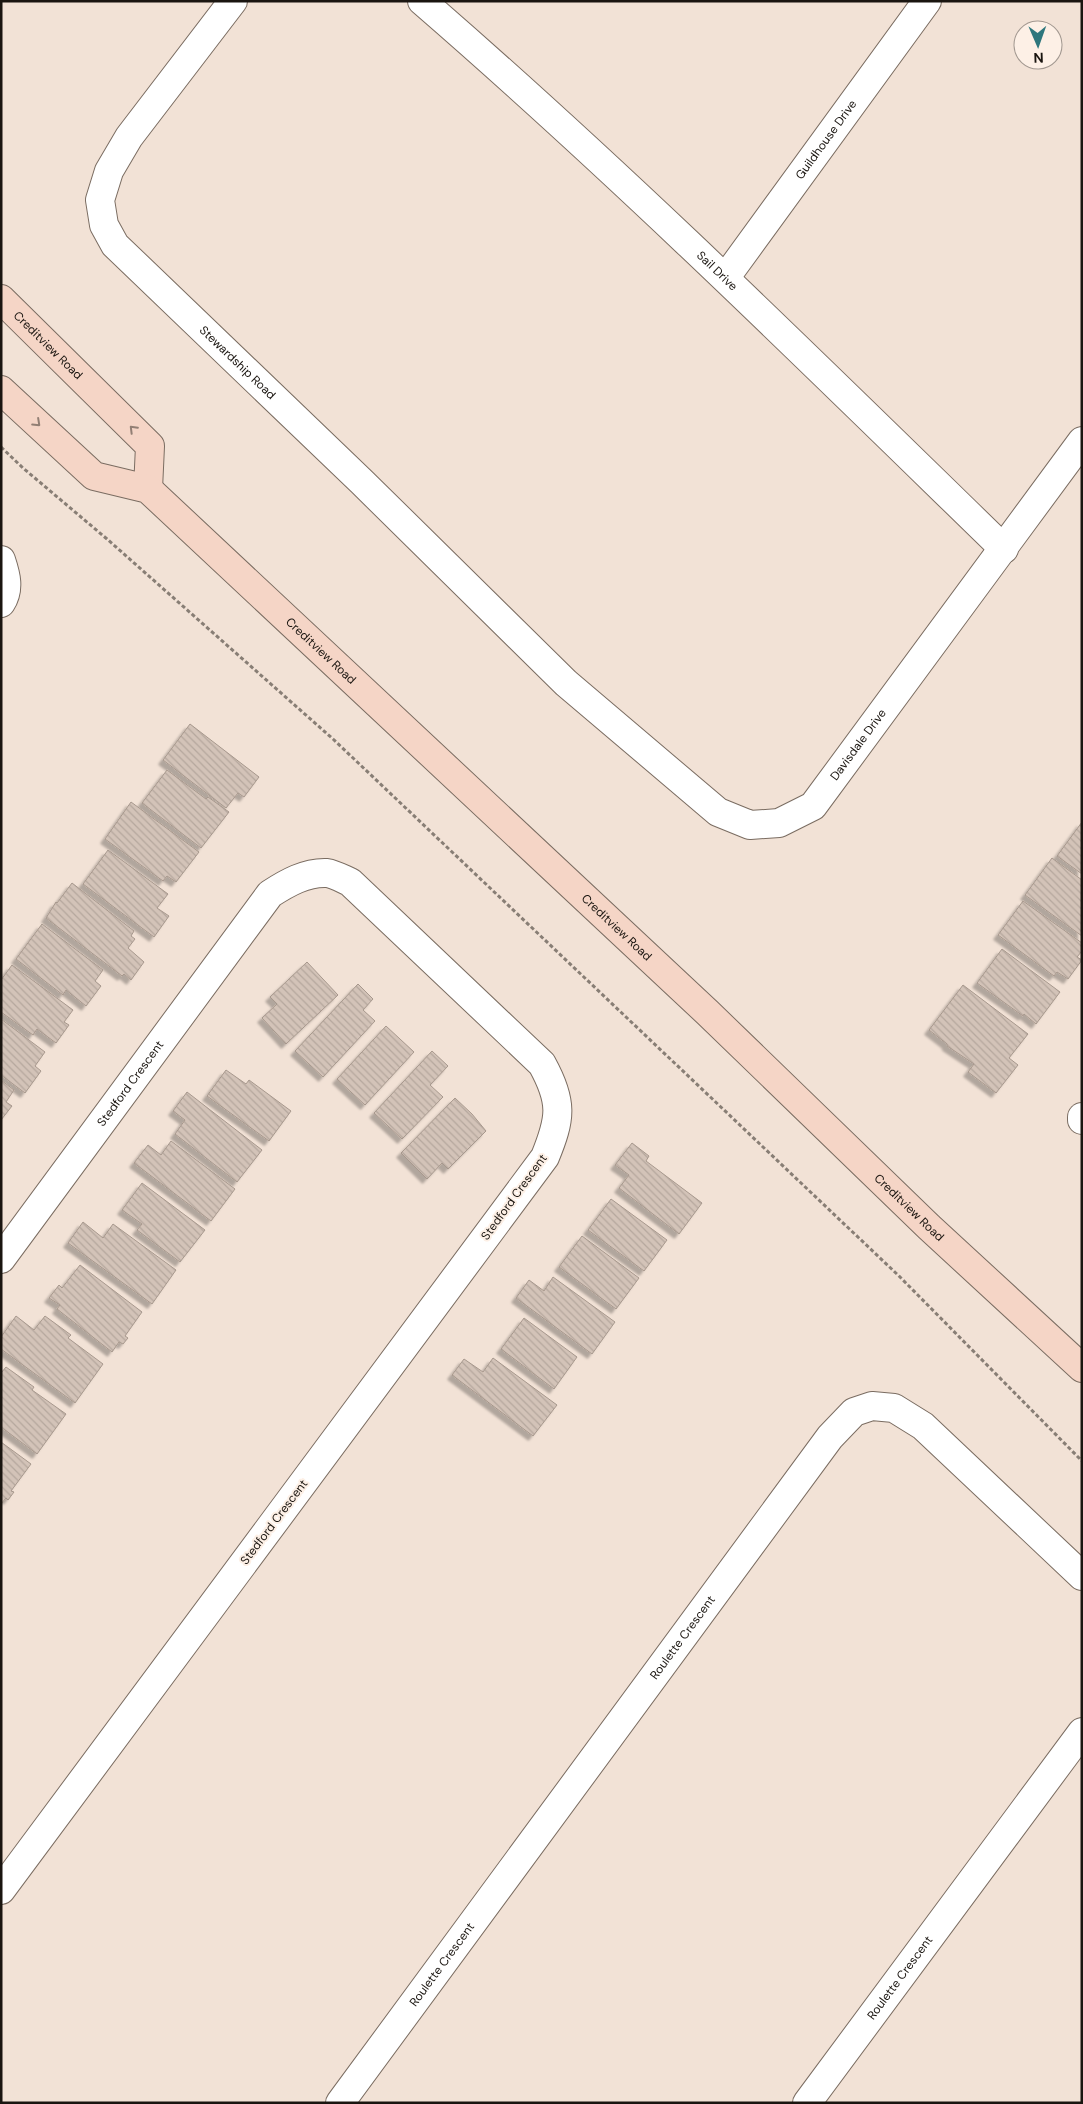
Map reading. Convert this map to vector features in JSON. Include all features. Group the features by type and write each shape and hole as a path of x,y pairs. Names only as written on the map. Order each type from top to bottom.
{"main road":[{"name":"Creditview Road","path":"1,299 150,446 148,489"},
{"name":"Creditview Road","path":"1,390 94,476 148,489 708,1013 929,1227 1082,1368"}],"street":[{"name":"Stewardship Road","path":"233,1 129,137 109,171 100,200 104,225 115,246 362,482 566,683"},
{"name":"Sail Drive","path":"422,1 475,47 726,277 1004,549"},
{"name":"Guildhouse Drive","path":"726,277 928,1"},
{"name":"Davisdale Drive","path":"566,683 718,812 750,825 779,823 813,806 1082,441"},
{"path":"1,560 5,574 6,594 1,603"},
{"name":"Stedford Crescent","path":"1,1259 270,894 290,881 313,874 329,873 350,882 542,1064 554,1085 558,1109 554,1133 544,1157 1,1890"},
{"name":"Roulette Crescent","path":"340,2103 830,1437 854,1412 872,1406 894,1408 924,1426 1082,1576"},
{"name":"Roulette Crescent","path":"807,2103 1082,1732"}],"path":[{"path":"1,447 22,468 107,539 333,739 899,1276 1082,1461"}],"building":[{"path":"190,724 259,777 244,797 238,793 226,808 163,760"},
{"path":"167,770 206,799 208,797 229,812 201,848 142,803"},
{"path":"131,802 199,852 176,882 167,876 163,881 105,839"},
{"path":"1082,822 1082,874 1057,856"},
{"path":"108,850 168,894 157,908 169,916 154,937 83,884"},
{"path":"1052,858 1082,880 1082,936 1025,895"},
{"path":"72,883 134,931 131,936 135,939 128,948 144,962 131,980 124,974 122,976 46,918 56,902"},
{"path":"1023,901 1082,943 1082,951 1077,957 1082,960 1068,979 1057,972 1054,976 998,935"},
{"path":"42,924 103,970 95,981 101,986 86,1006 66,990 63,995 16,959"},
{"path":"1002,949 1060,992 1036,1024 977,983"},
{"path":"307,962 338,995 286,1044 262,1018 277,1004 270,997"},
{"path":"12,965 73,1010 64,1022 69,1025 56,1043 37,1029 33,1035 1,1012 1,980"},
{"path":"358,984 373,999 363,1010 375,1021 323,1077 295,1051"},
{"path":"963,985 1028,1034 1009,1058 1018,1065 996,1093 968,1072 974,1064 947,1046 929,1030"},
{"path":"1,1019 45,1052 35,1066 41,1071 25,1093 1,1075"},
{"path":"386,1026 414,1052 365,1105 337,1079"},
{"path":"432,1051 448,1066 430,1085 443,1097 402,1139 374,1113"},
{"path":"226,1070 246,1084 249,1080 291,1111 269,1141 207,1096"},
{"path":"1,1080 14,1090 6,1102 12,1106 1,1120"},
{"path":"187,1092 262,1150 237,1182 175,1134 185,1120 173,1111"},
{"path":"455,1098 486,1131 448,1169 442,1163 427,1179 401,1153"},
{"path":"171,1141 235,1189 211,1221 134,1163 148,1145 161,1155"},
{"path":"632,1143 649,1156 646,1161 702,1203 679,1234 619,1188 629,1175 615,1165"},
{"path":"142,1183 205,1230 180,1262 137,1230 142,1224 122,1210"},
{"path":"611,1199 667,1240 644,1271 588,1230"},
{"path":"83,1222 103,1238 113,1224 176,1270 152,1304 68,1243"},
{"path":"582,1236 639,1278 616,1309 559,1267"},
{"path":"80,1265 142,1312 125,1336 128,1338 123,1344 119,1342 112,1352 57,1309 60,1305 49,1298 59,1285 62,1288"},
{"path":"553,1277 615,1322 592,1354 516,1298 529,1280 544,1291"},
{"path":"16,1316 34,1330 45,1316 71,1335 68,1338 103,1364 75,1403 1,1349 1,1337"},
{"path":"524,1318 577,1357 554,1389 501,1349"},
{"path":"493,1358 557,1405 533,1436 452,1375 464,1359 483,1372"},
{"path":"6,1367 34,1387 32,1390 66,1414 37,1454 1,1427 1,1373"},
{"path":"1,1442 31,1464 11,1491 14,1492 8,1500 6,1498 1,1504"}]}
